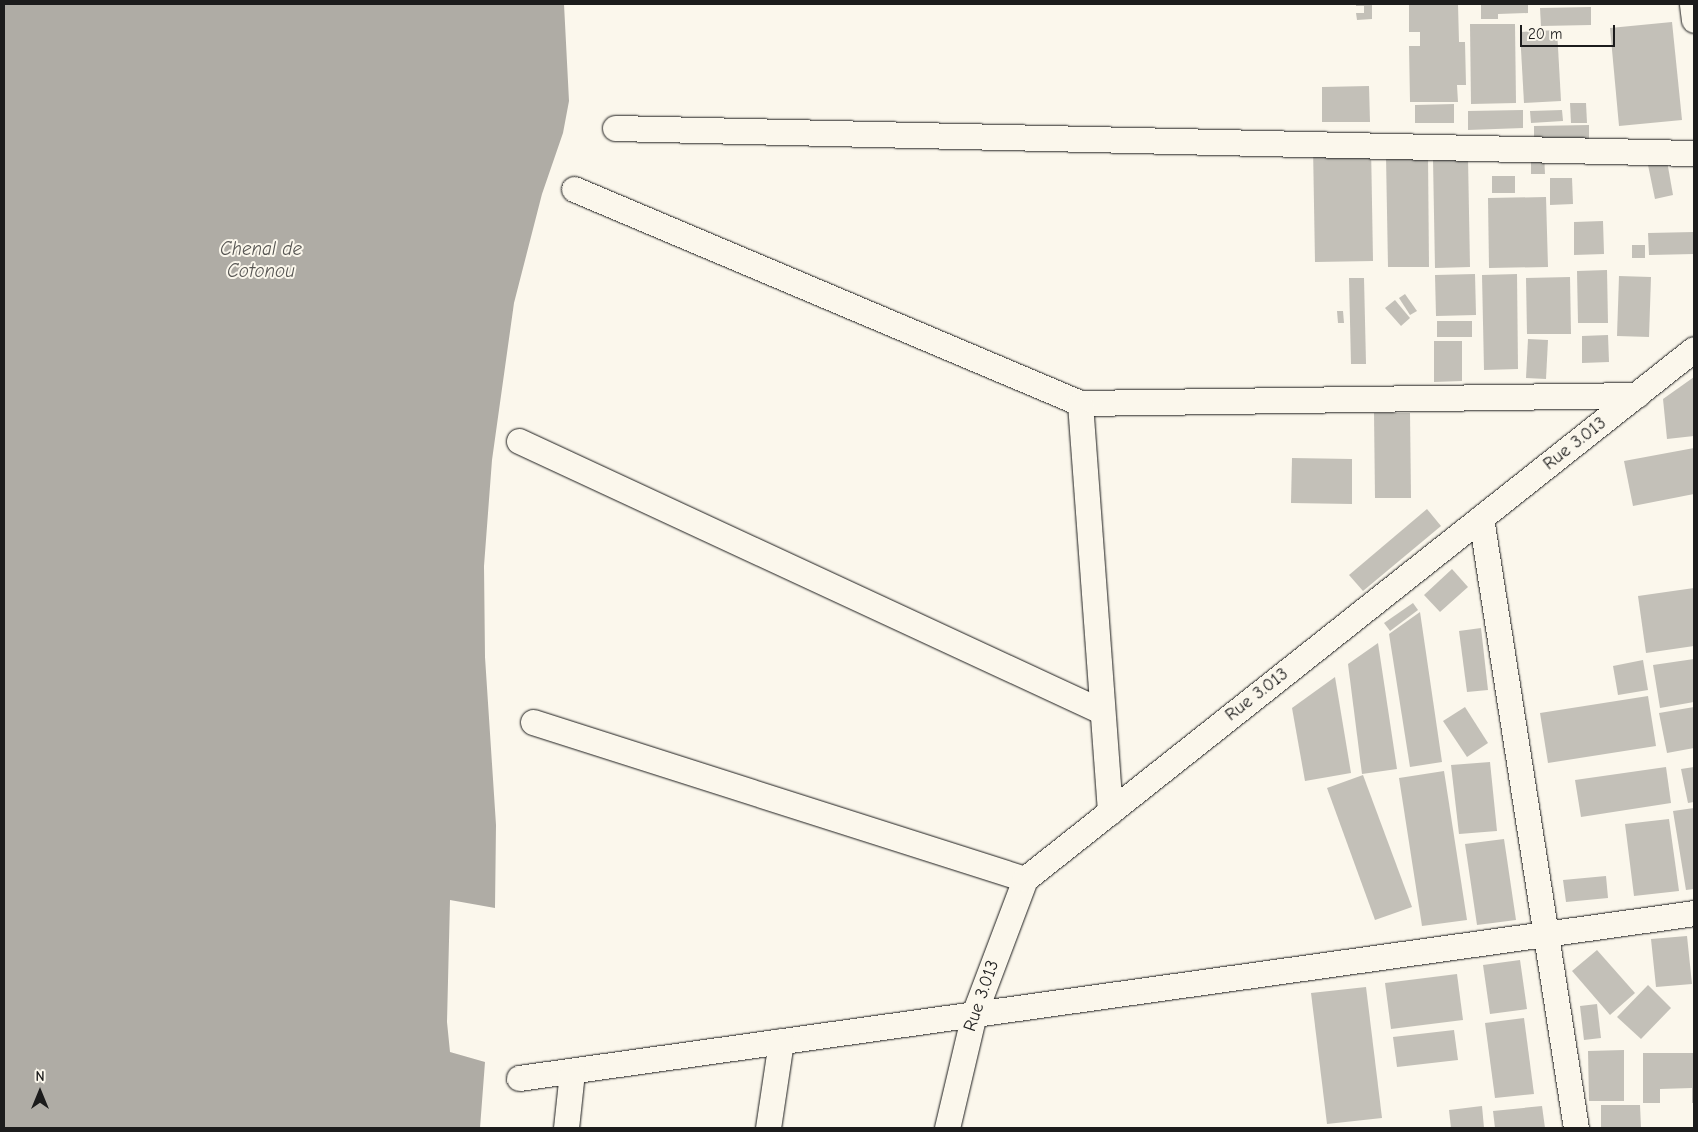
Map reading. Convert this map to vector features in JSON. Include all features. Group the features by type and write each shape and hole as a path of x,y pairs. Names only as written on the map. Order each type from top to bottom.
{"street":[{"path":"1692,4 1694,20"},
{"path":"615,128 1694,153"},
{"path":"574,189 1080,403 1637,395"},
{"name":"Rue 3.013","path":"947,1128 974,1014 1025,879 1694,349"},
{"path":"1080,403 1101,711 1110,812"},
{"path":"519,441 1101,711"},
{"path":"1481,518 1576,1128"},
{"path":"533,722 1025,879"},
{"path":"519,1078 1694,913"},
{"path":"768,1128 781,1041"},
{"path":"566,1128 572,1072"}],"water":[{"name":"Chenal de Cotonou","path":"4,4 564,4 569,101 563,133 542,194 514,303 492,460 484,566 485,657 496,825 495,908 450,900 447,1022 450,1052 485,1062 480,1128 4,1128"}],"building":[{"path":"1356,4 1372,4 1372,19 1357,20 1356,13 1364,13 1364,6 1356,6"},
{"path":"1409,4 1458,4 1459,42 1465,42 1466,85 1457,85 1458,102 1410,102 1409,46 1420,46 1420,32 1409,32"},
{"path":"1481,4 1528,4 1528,13 1498,14 1498,19 1481,19"},
{"path":"1591,7 1591,25 1541,26 1540,8"},
{"path":"1672,22 1682,120 1619,126 1610,28"},
{"path":"1470,24 1515,24 1516,103 1471,104"},
{"path":"1557,30 1561,101 1524,103 1520,32"},
{"path":"1369,86 1370,122 1322,122 1322,87"},
{"path":"1570,103 1586,103 1587,123 1571,123"},
{"path":"1454,104 1454,123 1415,123 1415,105"},
{"path":"1523,110 1523,128 1468,130 1468,111"},
{"path":"1562,110 1563,121 1531,123 1530,111"},
{"path":"1589,125 1589,142 1534,143 1534,126"},
{"path":"1371,145 1373,261 1315,262 1313,146"},
{"path":"1544,154 1545,174 1531,174 1531,155"},
{"path":"1428,155 1429,267 1388,267 1386,156"},
{"path":"1468,158 1470,267 1435,268 1433,159"},
{"path":"1667,161 1673,195 1655,199 1648,165"},
{"path":"1492,176 1515,176 1515,193 1492,193"},
{"path":"1550,178 1572,178 1573,204 1550,205"},
{"path":"1546,197 1548,267 1489,268 1488,198"},
{"path":"1603,221 1604,254 1574,255 1574,222"},
{"path":"1694,232 1694,254 1649,255 1648,233"},
{"path":"1632,245 1645,245 1645,258 1632,258"},
{"path":"1607,270 1608,323 1578,323 1577,271"},
{"path":"1475,274 1476,315 1436,316 1435,275"},
{"path":"1517,274 1518,369 1484,370 1482,275"},
{"path":"1619,276 1651,277 1649,337 1617,336"},
{"path":"1570,277 1571,334 1527,334 1526,278"},
{"path":"1349,278 1364,278 1366,364 1351,364"},
{"path":"1405,294 1417,311 1410,315 1399,298"},
{"path":"1395,300 1410,318 1401,326 1385,308"},
{"path":"1337,311 1343,311 1344,323 1338,323"},
{"path":"1437,321 1472,321 1472,337 1437,337"},
{"path":"1608,335 1609,362 1582,363 1582,336"},
{"path":"1528,339 1548,340 1546,379 1526,378"},
{"path":"1434,341 1462,341 1462,381 1434,382"},
{"path":"1694,377 1694,436 1667,439 1663,399"},
{"path":"1374,413 1410,413 1411,498 1375,498"},
{"path":"1694,448 1694,494 1633,506 1624,461"},
{"path":"1292,458 1352,459 1352,504 1291,503"},
{"path":"1427,509 1441,526 1363,591 1349,575"},
{"path":"1452,569 1468,587 1440,612 1424,595"},
{"path":"1694,588 1694,646 1646,653 1638,596"},
{"path":"1413,603 1418,610 1390,631 1384,623"},
{"path":"1420,612 1442,762 1410,767 1389,634"},
{"path":"1481,628 1488,690 1467,692 1459,631"},
{"path":"1378,643 1397,769 1362,774 1348,664"},
{"path":"1694,659 1694,702 1660,708 1653,665"},
{"path":"1643,660 1648,690 1618,695 1613,666"},
{"path":"1335,677 1351,773 1305,781 1292,708"},
{"path":"1648,696 1656,746 1548,763 1540,713"},
{"path":"1465,707 1488,743 1467,757 1443,721"},
{"path":"1694,707 1694,748 1667,753 1659,713"},
{"path":"1490,762 1497,831 1459,834 1451,765"},
{"path":"1666,767 1671,803 1581,817 1575,780"},
{"path":"1694,767 1694,802 1688,803 1681,769"},
{"path":"1444,771 1467,920 1422,926 1399,778"},
{"path":"1363,775 1412,907 1375,920 1327,788"},
{"path":"1694,808 1694,889 1686,890 1673,811"},
{"path":"1669,819 1679,891 1634,896 1625,824"},
{"path":"1504,839 1516,920 1477,925 1465,844"},
{"path":"1606,876 1608,898 1566,902 1563,880"},
{"path":"1687,936 1692,984 1656,987 1651,939"},
{"path":"1597,950 1635,993 1610,1015 1572,971"},
{"path":"1520,960 1527,1009 1490,1014 1483,965"},
{"path":"1457,974 1463,1020 1391,1029 1385,983"},
{"path":"1648,985 1671,1008 1641,1039 1617,1017"},
{"path":"1366,987 1382,1118 1327,1124 1311,993"},
{"path":"1597,1004 1601,1038 1584,1040 1580,1006"},
{"path":"1524,1018 1534,1094 1495,1098 1485,1023"},
{"path":"1454,1030 1458,1060 1397,1067 1393,1037"},
{"path":"1624,1050 1624,1101 1589,1101 1588,1051"},
{"path":"1643,1053 1694,1053 1694,1103 1692,1103 1692,1088 1660,1089 1660,1103 1643,1103"},
{"path":"1601,1105 1640,1105 1641,1128 1601,1128"},
{"path":"1482,1106 1484,1128 1451,1128 1449,1110"},
{"path":"1542,1106 1545,1128 1495,1128 1493,1111"}]}
